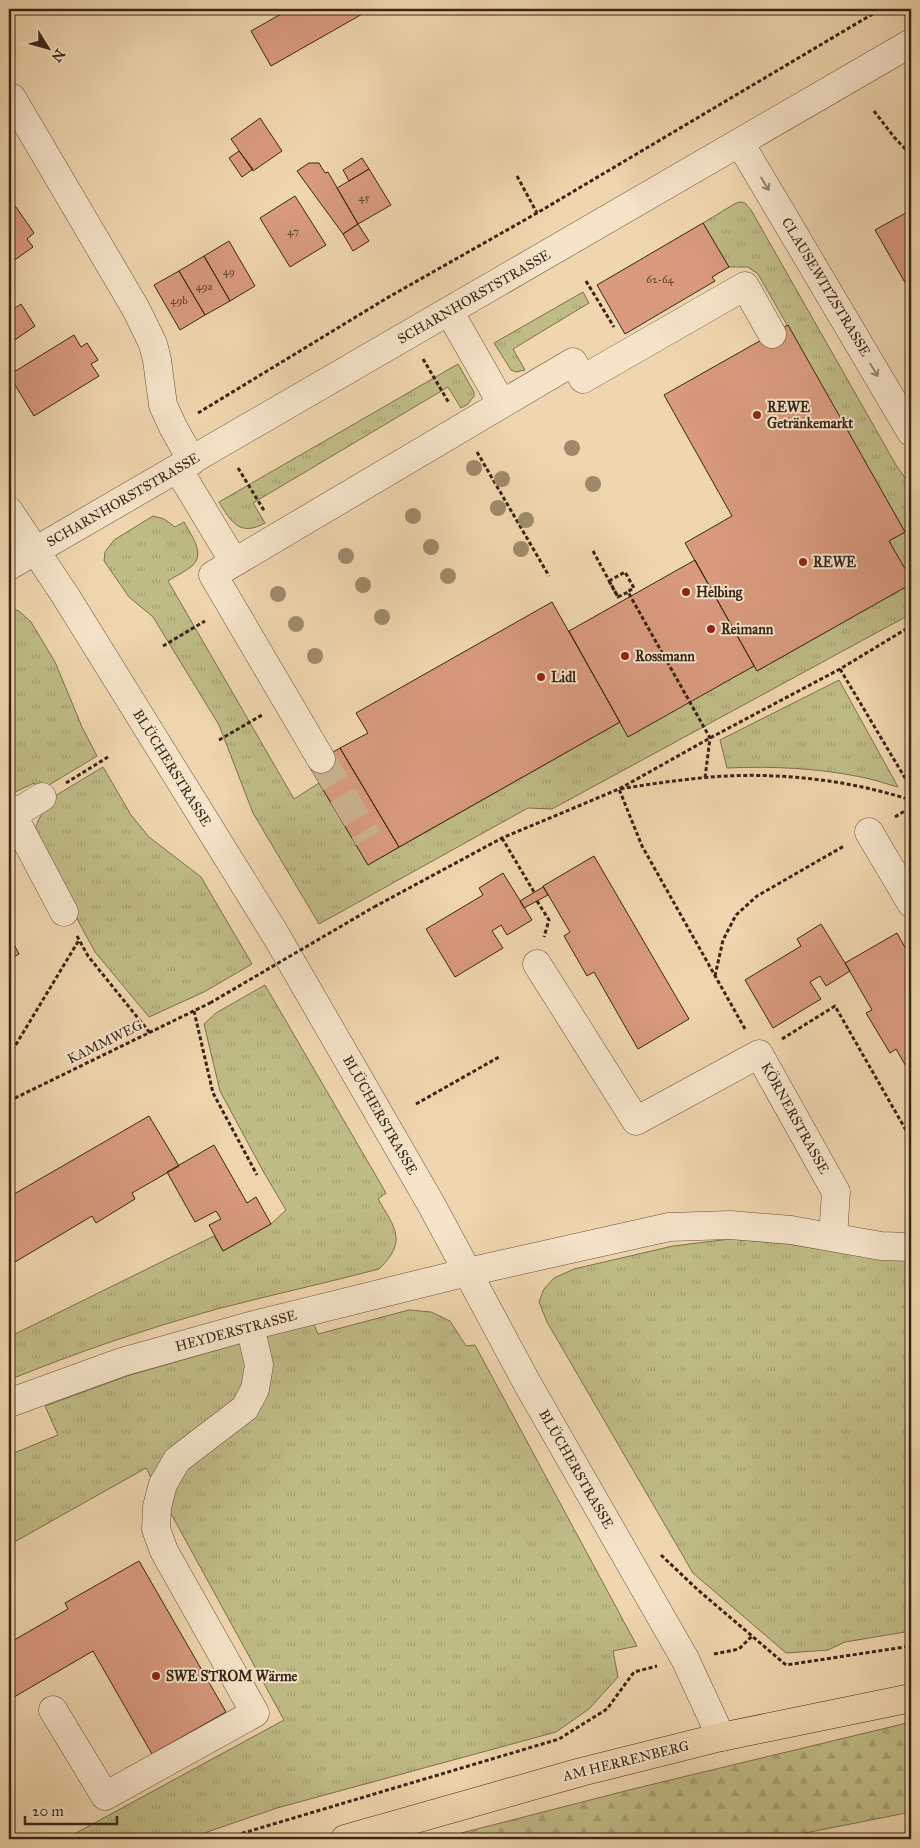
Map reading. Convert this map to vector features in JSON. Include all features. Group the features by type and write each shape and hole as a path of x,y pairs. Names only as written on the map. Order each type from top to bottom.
{"main road":[{"name":"AM HERRENBERG","path":"345,1839 581,1772 721,1737 911,1698"}],"street":[{"name":"SCHARNHORSTSTRASSE","path":"9,566 911,43"},
{"path":"12,98 136,309 148,333 157,360 163,405 173,427 185,465 234,562"},
{"name":"CLAUSEWITZSTRASSE","path":"740,143 911,432"},
{"path":"321,759 213,575 573,362 583,379 745,286 772,334"},
{"path":"449,311 502,404"},
{"name":"BLÜCHERSTRASSE","path":"9,511 36,550 277,937 431,1204 527,1383 685,1659 721,1737"},
{"path":"42,797 11,812 64,912"},
{"path":"869,832 911,903"},
{"name":"KÖRNERSTRASSE","path":"537,964 636,1121 759,1054 836,1192 833,1237"},
{"path":"468,1272 669,1227 730,1225 791,1230 882,1246 911,1247"},
{"name":"HEYDERSTRASSE","path":"9,1403 122,1362 250,1326 468,1272"},
{"path":"53,1710 105,1796 255,1713 164,1552 156,1529 157,1507 163,1484 177,1460 245,1408 255,1389 259,1365 250,1326"}],"path":[{"path":"173,427 387,298 537,213 882,9"},
{"path":"874,111 911,155"},
{"path":"517,176 537,213"},
{"path":"586,280 597,299"},
{"path":"409,335 549,576"},
{"path":"223,443 279,536"},
{"path":"593,551 607,578 618,597 634,588 625,572 609,581 618,597 628,592 710,738 705,778"},
{"path":"162,646 231,606"},
{"path":"619,789 840,669 911,626"},
{"path":"840,669 911,788"},
{"path":"219,740 287,701"},
{"path":"42,797 108,758"},
{"path":"619,789 705,778 774,776 838,782 888,792 911,800"},
{"path":"619,789 642,846 759,1054 835,1006 911,1139"},
{"name":"KAMMWEG","path":"9,1101 210,1003 374,907 502,838 619,789"},
{"path":"715,977 723,940 736,915 757,896 911,807"},
{"path":"502,838 534,892"},
{"path":"537,901 549,920 537,964"},
{"path":"9,1056 79,940"},
{"path":"88,956 150,1033"},
{"path":"194,1011 213,1093 256,1175"},
{"path":"416,1104 499,1057"},
{"path":"658,1552 698,1590 786,1665 911,1646"},
{"path":"223,1839 559,1739 607,1709 634,1672 685,1659 739,1649 752,1636"}],"green space":[{"path":"736,203 745,203 751,210 896,465 911,486 911,579 889,541 905,532 758,274 748,267 729,267 703,223"},
{"path":"583,292 589,303 513,349 525,370 516,372 511,370 494,343"},
{"path":"458,364 474,392 474,396 468,404 461,408 448,387 253,503 265,523 256,527 243,528 232,521 219,502"},
{"path":"153,516 164,519 175,527 184,522 196,544 198,556 196,561 192,566 168,581 294,799 319,783 368,865 620,722 695,698 754,666 757,671 911,584 911,614 552,809 528,808 319,924 253,813 219,725 153,617 129,597 104,561 105,552 114,540"},
{"path":"9,608 19,611 31,622 55,662 82,727 97,756 39,791 34,783 9,795"},
{"path":"839,680 898,787 866,778 811,770 760,767 727,768 720,740"},
{"path":"103,767 131,815 149,837 201,877 252,964 204,992 149,1017 95,952 34,839 38,822 47,807 45,802"},
{"path":"265,985 386,1193 378,1199 396,1234 396,1242 388,1259 379,1269 190,1317 86,1351 9,1380 9,1337 214,1236 223,1251 271,1224 286,1210 220,1091 204,1024 216,1013"},
{"path":"730,1239 789,1244 880,1259 911,1261 911,1631 845,1642 828,1650 786,1653 693,1573 547,1322 539,1302 544,1289 554,1278 574,1269 673,1246"},
{"path":"409,1310 431,1312 450,1321 466,1346 475,1345 637,1646 613,1651 618,1677 589,1709 556,1732 277,1808 187,1839 65,1839 284,1720 146,1468 9,1545 9,1455 58,1435 45,1406 127,1376 313,1322 318,1334"},
{"path":"911,1722 911,1812 775,1839 438,1839 633,1789"}],"building":[{"path":"290,9 371,9 271,66 251,31"},
{"path":"260,118 282,151 253,171 231,139"},
{"path":"239,151 253,169 242,177 229,158"},
{"path":"362,158 369,169 349,181 343,170"},
{"path":"309,163 319,163 325,173 328,172 358,224 343,234 297,171"},
{"path":"369,169 391,205 358,224 337,188"},
{"path":"295,196 326,245 290,267 260,218"},
{"path":"9,197 34,233 27,239 33,247 9,264"},
{"path":"911,210 911,293 875,230"},
{"path":"703,223 729,267 712,277 715,281 625,334 597,285"},
{"path":"358,224 369,241 353,251 343,234"},
{"path":"229,241 255,286 230,301 204,256"},
{"path":"204,256 230,301 205,315 179,271"},
{"path":"179,271 205,315 180,330 154,285"},
{"path":"21,304 35,326 9,344 9,312"},
{"path":"788,325 905,532 889,541 911,579 911,584 757,671 685,543 732,516 664,395"},
{"path":"74,335 81,347 87,343 98,360 91,364 99,376 34,416 9,375"},
{"path":"695,560 754,666 628,737 569,631"},
{"path":"552,602 620,722 399,847 340,748 368,733 356,713"},
{"path":"340,748 399,847 368,865 309,766"},
{"path":"594,856 689,1019 638,1049 594,972 587,976 564,936 570,932 543,886"},
{"path":"503,873 532,920 507,935 501,925 492,931 503,948 455,977 426,929 483,895 479,888"},
{"path":"543,887 548,895 524,908 520,901"},
{"path":"821,924 850,971 826,986 820,976 810,982 821,999 773,1028 745,980 801,946 797,939"},
{"path":"897,933 911,958 911,1075 896,1049 890,1053 866,1013 872,1010 845,963"},
{"path":"9,935 19,954 9,960"},
{"path":"149,1116 179,1166 132,1193 135,1199 96,1223 92,1216 15,1262 9,1251 9,1197"},
{"path":"214,1145 247,1203 256,1197 271,1224 223,1251 209,1225 221,1219 216,1211 195,1222 167,1172"},
{"name":"SWE STROM Wärme","path":"139,1561 226,1712 152,1754 93,1651 9,1700 9,1643 68,1609 65,1603"}],"tunnel":[{"path":"321,759 368,838"}],"place":[{"name":"REWE Getränkemarkt","path":"757,415"},
{"name":"REWE","path":"803,562"},
{"name":"Helbing","path":"686,592"},
{"name":"Reimann","path":"711,629"},
{"name":"Rossmann","path":"625,656"},
{"name":"Lidl","path":"541,677"},
{"name":"SWE STROM Wärme","path":"156,1676"}]}
